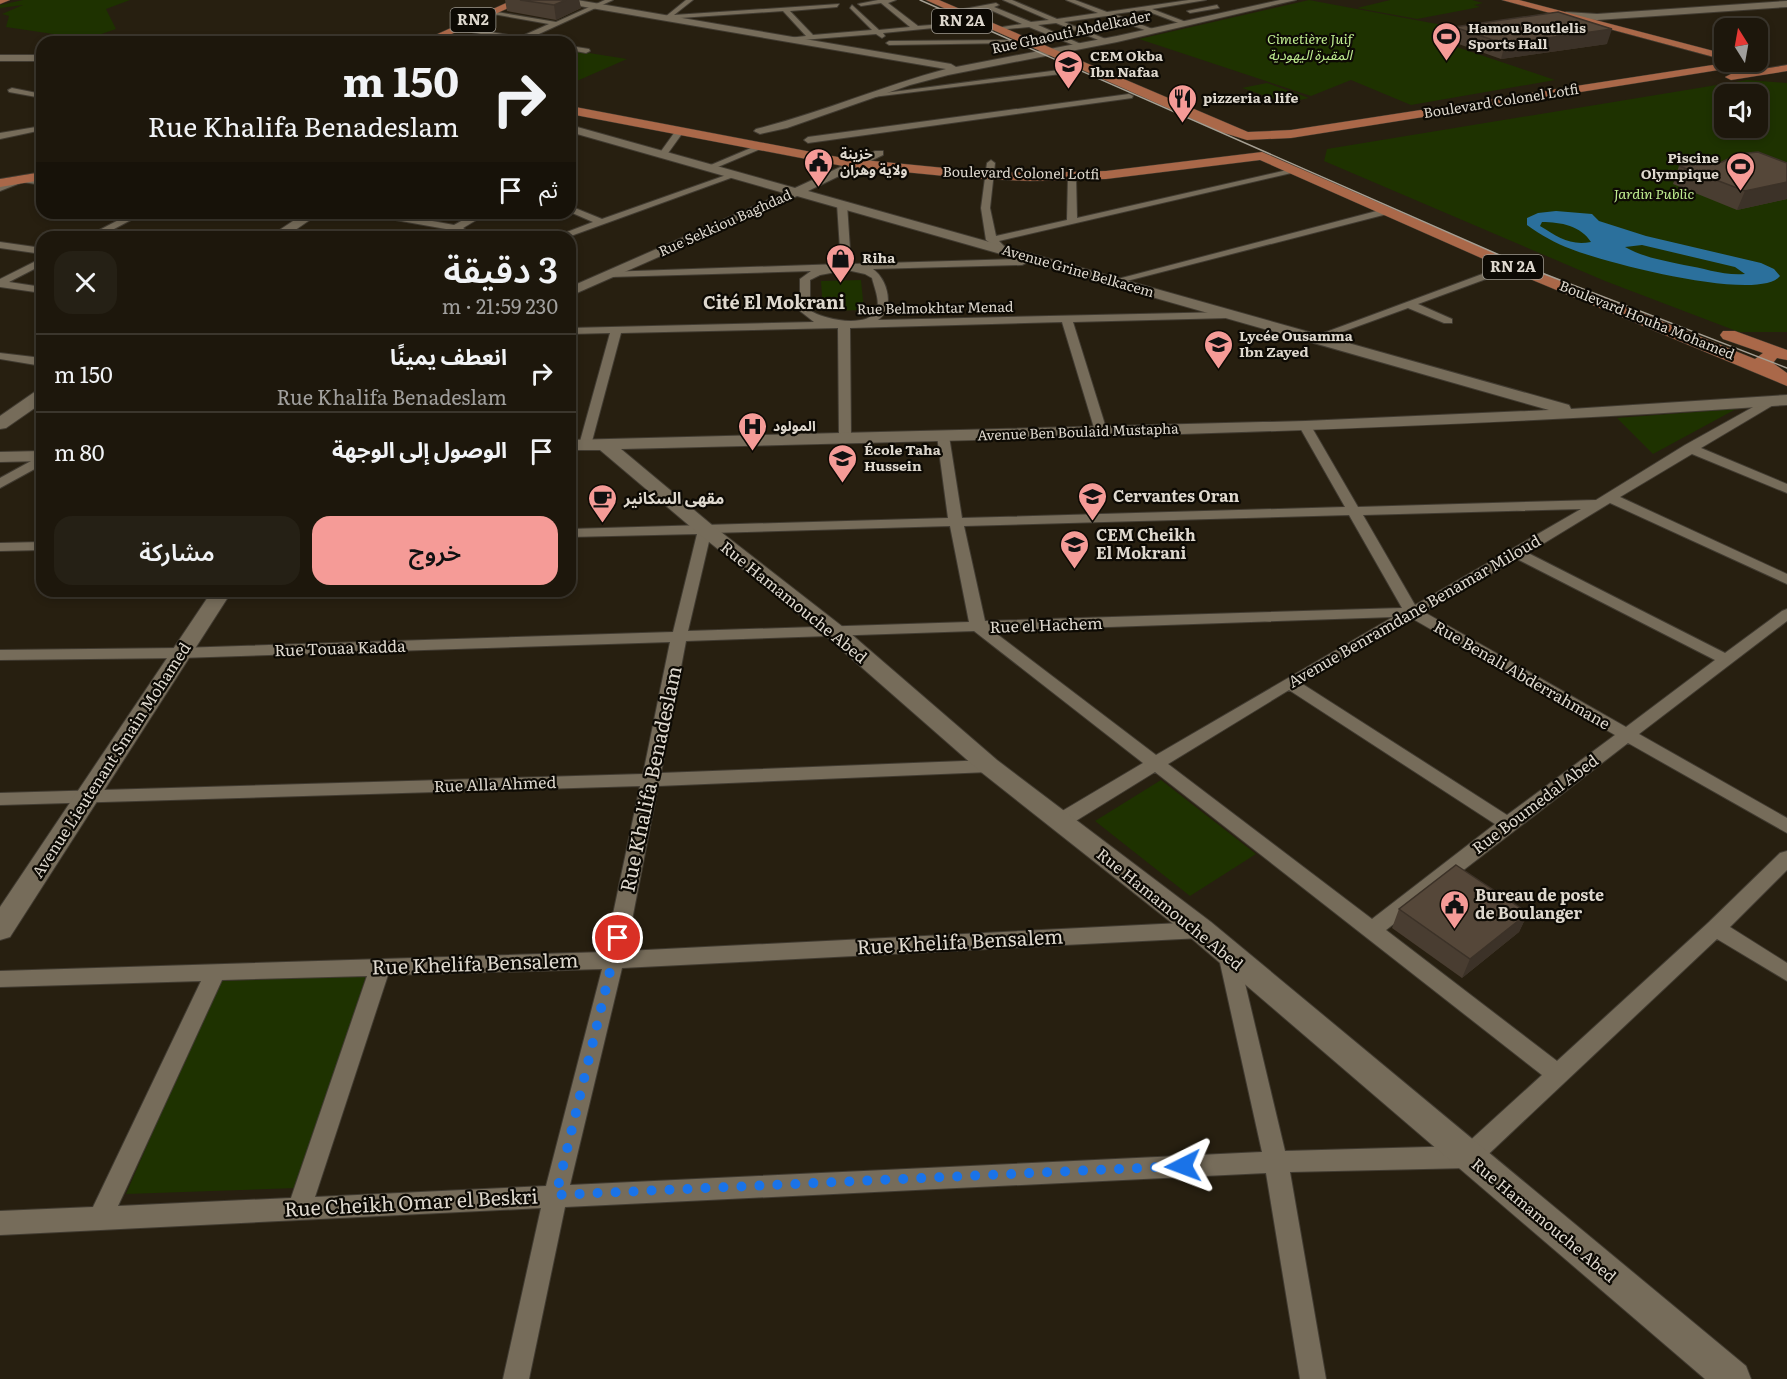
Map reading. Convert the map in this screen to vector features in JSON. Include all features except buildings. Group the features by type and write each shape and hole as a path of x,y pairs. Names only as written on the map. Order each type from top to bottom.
{"main road":[{"path":"0,1 5,0"},
{"name":"RN2","path":"438,36 521,0"},
{"path":"562,0 963,70"},
{"name":"Rue Ghaouti Abdelkader","path":"779,130 873,95 901,86 960,73 963,70 1292,0"},
{"path":"1507,0 1714,54"},
{"name":"RN 2A","path":"928,2 998,29 1074,70 1226,143"},
{"name":"RN 2A","path":"928,2 1010,42 1045,53 1226,129 1251,136"},
{"path":"1566,15 1590,17 1643,15 1787,4"},
{"path":"1637,34 1619,22 1620,19 1643,15"},
{"path":"0,58 36,58"},
{"name":"Boulevard Colonel Lotfi","path":"576,99 844,166 859,164 989,169 1072,176 1154,170 1261,156 1714,68"},
{"path":"1641,92 1781,69 1787,74"},
{"name":"Boulevard Colonel Lotfi","path":"1251,136 1291,134 1499,101 1506,107 1524,104 1551,107 1583,101"},
{"name":"Boulevard Colonel Lotfi","path":"576,111 660,127 680,126 701,121"},
{"name":"Avenue Grine Belkacem","path":"576,130 1585,414"},
{"name":"Boulevard Colonel Lotfi","path":"754,130 779,130 808,140 989,169 1096,162"},
{"path":"1226,143 1251,136"},
{"name":"Boulevard Houha Mohamed","path":"1251,136 1275,139 1287,144 1304,162 1522,255 1636,299"},
{"path":"1226,143 1236,152 1261,156"},
{"name":"Boulevard Colonel Lotfi","path":"1119,160 1198,150"},
{"path":"859,164 879,153"},
{"name":"Boulevard Houha Mohamed","path":"1261,156 1512,266 1787,380"},
{"name":"Rue Sekkiou Baghdad","path":"576,289 796,191 844,166"},
{"path":"0,183 36,177"},
{"path":"285,231 304,219"},
{"name":"Boulevard Houha Mohamed","path":"1713,329 1786,355"},
{"path":"1767,370 1763,363 1764,360 1773,356 1786,355"},
{"path":"0,424 36,399"},
{"name":"Avenue Ben Boulaid Mustapha","path":"586,445 1305,426 1585,414 1779,400"},
{"name":"Rue Hamamouche Abed","path":"586,445 705,529 835,632 989,766 1201,930 1733,1379"},
{"path":"2,457 36,457"},
{"name":"Avenue Lieutenant Smain Mohamed","path":"0,929 218,597"}],"street":[{"path":"530,36 610,0"},
{"path":"667,18 690,0"},
{"path":"730,29 764,0"},
{"path":"852,8 861,4 894,0"},
{"path":"956,11 1023,0"},
{"path":"1070,0 1153,31"},
{"path":"998,29 1204,0 1229,14"},
{"path":"882,1 917,29"},
{"path":"1010,1 1106,41"},
{"path":"667,18 837,5 847,2 861,4"},
{"path":"1085,6 1105,3"},
{"path":"837,5 852,8 889,42 903,59"},
{"path":"986,6 1081,46"},
{"path":"1162,15 1217,7"},
{"path":"785,9 812,37"},
{"path":"1145,9 1184,23"},
{"path":"493,12 558,24"},
{"path":"790,39 970,24"},
{"path":"455,28 498,36"},
{"path":"889,42 1010,42"},
{"path":"576,49 586,51"},
{"path":"873,95 1074,70"},
{"path":"12,90 36,95"},
{"path":"808,140 1129,96"},
{"path":"663,154 680,126"},
{"path":"0,136 36,129"},
{"path":"710,167 762,147"},
{"path":"989,169 989,236 1003,249"},
{"path":"960,237 975,238 1072,222 1296,171"},
{"path":"576,231 735,175"},
{"path":"1072,176 1072,222"},
{"path":"0,188 22,179 36,181"},
{"path":"842,204 846,267"},
{"path":"576,211 602,222"},
{"path":"1115,281 1388,211"},
{"path":"103,231 127,219"},
{"path":"415,219 462,231"},
{"path":"451,231 473,219"},
{"path":"0,245 36,250"},
{"path":"610,274 1022,262 1032,258"},
{"path":"0,283 36,264"},
{"path":"1316,338 1512,266"},
{"path":"846,267 868,271 877,277 883,308 875,316 844,325 822,322 808,315 805,311 805,279 817,272 846,267"},
{"path":"0,283 36,289"},
{"path":"1408,304 1448,321"},
{"name":"Rue Belmokhtar Menad","path":"576,330 1228,315"},
{"path":"1067,320 1101,431"},
{"path":"844,325 845,439"},
{"path":"586,445 617,329"},
{"path":"0,356 36,361"},
{"name":"Avenue Benramdane Benamar Miloud","path":"1059,822 1289,683 1517,553 1690,448 1779,400"},
{"path":"1305,426 1412,612"},
{"path":"943,436 956,523 978,627 1558,1075"},
{"path":"1690,448 1787,489"},
{"path":"0,484 36,461"},
{"path":"576,533 956,523 1602,500 1787,580"},
{"name":"Rue Khalifa Benadeslam","path":"516,1379 556,1195 614,960 650,780 705,529"},
{"path":"0,548 36,546"},
{"path":"1517,553 1727,660"},
{"name":"Rue el Hachem","path":"680,638 1412,612"},
{"name":"Rue Benali Abderrahmane","path":"1412,612 1787,826"},
{"name":"Rue Boumedal Abed","path":"1371,931 1508,824 1787,614"},
{"name":"Rue Touaa Kadda","path":"0,655 180,653 680,638"},
{"path":"1289,683 1508,824"},
{"name":"Rue Alla Ahmed","path":"0,799 650,780 989,766"},
{"path":"1469,1157 1716,928 1787,858"},
{"path":"1716,928 1787,973"},
{"name":"Rue Khelifa Bensalem","path":"0,979 614,960 1201,930"},
{"path":"1228,954 1276,1162 1313,1379"},
{"path":"299,1209 380,967"},
{"path":"100,1218 215,973"},
{"name":"Rue Cheikh Omar el Beskri","path":"0,1223 1276,1162 1469,1157"}],"green space":[{"path":"23,0 130,0 106,9 116,29 96,36 67,36 6,27 9,16 2,14 23,5 0,8 0,5"},
{"name":"Cimetière Juif المقبرة اليهودية","path":"1309,0 1469,30 1442,42 1555,80 1411,105 1351,80 1311,96 1139,39"},
{"path":"1390,0 1472,0 1483,3 1474,5 1480,7 1417,19 1357,8"},
{"path":"576,51 627,59 576,81"},
{"name":"Jardin Public","path":"1747,80 1787,83 1787,332 1739,332 1605,281 1324,161 1327,149 1714,85 1714,138 1768,138 1768,84 1723,84"},
{"path":"1267,83 1309,98 1286,103 1242,88"},
{"path":"861,280 864,310 823,311 821,281"},
{"path":"1736,409 1653,454 1617,418"},
{"path":"1161,780 1256,854 1190,896 1095,821"},
{"path":"366,976 297,1188 126,1194 218,981"}],"water":[{"path":"1556,211 1592,214 1599,221 1646,236 1761,263 1774,269 1780,276 1766,283 1743,285 1713,283 1680,278 1614,262 1571,249 1527,225 1527,218 1538,213","holes":["1542,222 1570,226 1582,232 1591,242 1577,243 1564,240 1540,226","1642,245 1735,267 1745,274 1722,273 1661,260 1625,247"]}],"tram line":[{"path":"920,0 1529,268 1787,368"}],"place":[{"name":"Hamou Boutlelis Sports Hall","path":"1447,62"},
{"name":"CEM Okba Ibn Nafaa","path":"1069,90"},
{"name":"pizzeria a life","path":"1182,124"},
{"name":"خزينة ولاية وهران","path":"819,188"},
{"name":"Piscine Olympique","path":"1740,192"},
{"name":"Riha","path":"841,284"},
{"name":"Lycée Ousamma Ibn Zayed","path":"1218,370"},
{"name":"المولود","path":"752,452"},
{"name":"École Taha Hussein","path":"843,484"},
{"name":"Cervantes Oran","path":"1092,522"},
{"name":"مقهى السكانير","path":"603,524"},
{"name":"CEM Cheikh El Mokrani","path":"1075,570"},
{"name":"Bureau de poste de Boulanger","path":"1454,930"}],"district":[{"name":"Cité El Mokrani","path":"774,303"}],"route":[{"path":"618,938 556,1195 1183,1166"}]}
